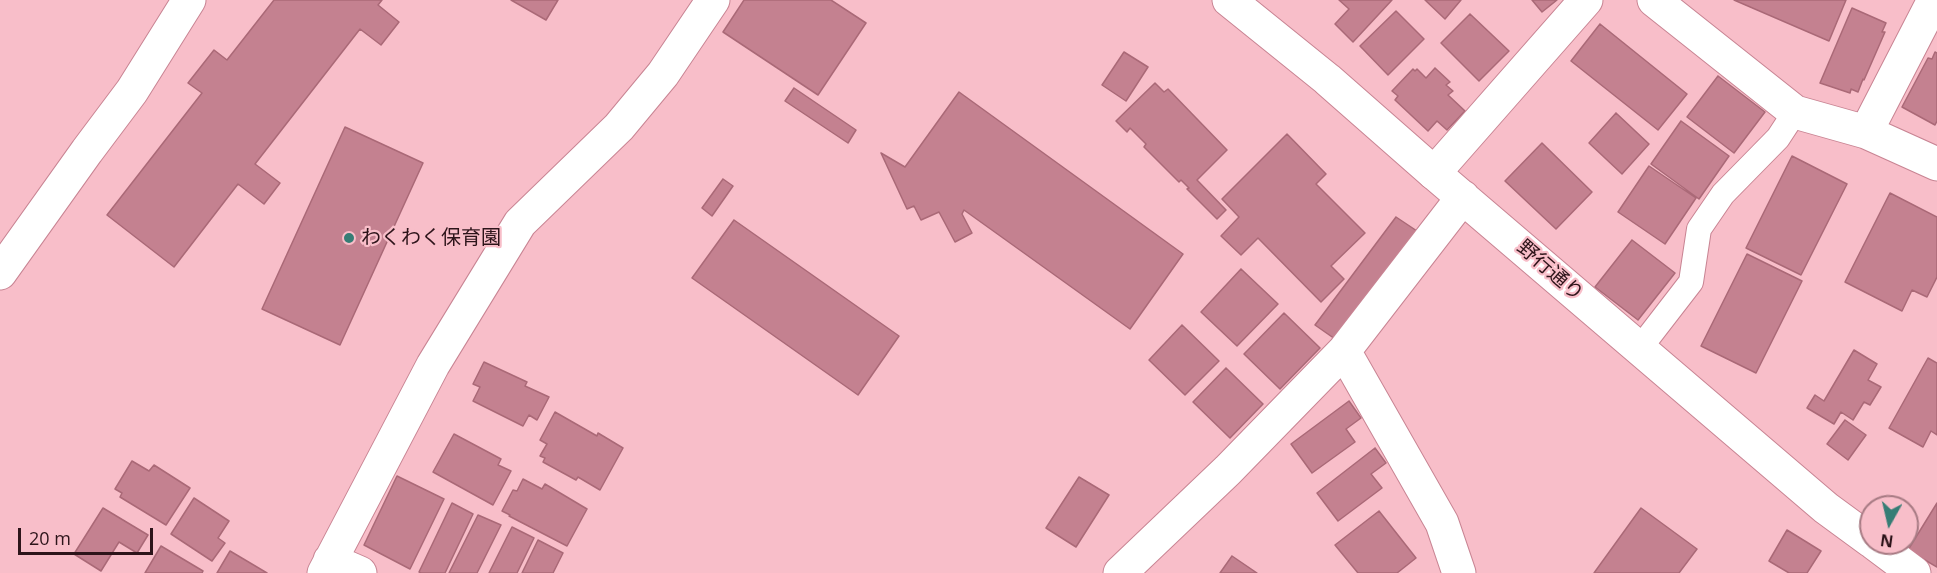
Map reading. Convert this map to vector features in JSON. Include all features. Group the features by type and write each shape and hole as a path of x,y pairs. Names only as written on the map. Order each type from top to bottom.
{"street":[{"path":"0,273 132,91 189,0"},
{"path":"360,573 327,567 433,365 520,223 619,127 663,74 713,0"},
{"path":"1434,173 1586,0"},
{"path":"1654,0 1795,112 1866,132 1937,164"},
{"path":"1866,132 1934,0"},
{"name":"野行通り","path":"1238,4 1826,508 1859,532"},
{"path":"1120,573 1228,470 1344,351 1463,197"},
{"path":"1344,351 1442,524 1459,573"},
{"name":"野行通り","path":"1890,555 1914,573"}],"lane":[{"path":"1640,348 1691,282 1700,229 1723,194 1778,138 1795,112"}],"building":[{"path":"274,0 382,0 378,5 399,22 381,45 360,29 255,164 280,183 264,204 238,184 174,267 107,215 202,93 188,83 214,50 227,60"},
{"path":"511,0 558,0 546,20"},
{"path":"744,0 831,0 866,23 818,95 723,32"},
{"path":"1339,0 1392,0 1353,42 1335,24 1349,9"},
{"path":"1425,0 1461,0 1445,19"},
{"path":"1532,0 1557,0 1542,12"},
{"path":"1734,0 1846,0 1829,41"},
{"path":"1852,8 1886,23 1882,32 1885,32 1858,92 1851,89 1850,93 1820,83"},
{"path":"1396,11 1424,39 1388,75 1360,46"},
{"path":"1470,14 1509,51 1479,81 1441,43"},
{"path":"1600,24 1687,94 1658,130 1571,61"},
{"path":"1124,52 1148,67 1126,101 1102,85"},
{"path":"1935,52 1937,53 1937,121 1935,125 1902,107 1928,58 1932,59"},
{"path":"1435,68 1450,82 1446,85 1453,91 1448,95 1465,111 1447,130 1437,121 1428,131 1395,100 1398,96 1392,91 1413,69 1415,71 1417,69 1426,78"},
{"path":"1718,76 1765,112 1734,153 1687,117"},
{"path":"1155,83 1164,92 1168,89 1227,150 1197,180 1226,210 1217,219 1181,180 1179,182 1144,147 1146,144 1130,128 1127,132 1116,121"},
{"path":"794,88 856,130 848,143 785,101"},
{"path":"959,92 1183,254 1130,329 964,210 962,214 972,233 955,242 939,212 921,220 914,206 907,209 881,153 905,167"},
{"path":"1616,113 1649,144 1622,174 1589,143"},
{"path":"1681,121 1729,156 1699,199 1651,164"},
{"path":"345,127 423,163 340,345 262,309"},
{"path":"1287,134 1326,174 1316,184 1365,233 1331,266 1344,279 1321,302 1258,238 1241,255 1221,236 1239,217 1222,199"},
{"path":"1542,143 1592,192 1556,229 1505,181"},
{"path":"1792,156 1847,184 1801,275 1746,248"},
{"path":"1649,166 1696,198 1665,244 1618,212"},
{"path":"723,179 733,186 712,216 702,208"},
{"path":"1890,193 1937,217 1937,277 1927,297 1912,290 1902,311 1845,282"},
{"path":"1396,217 1417,231 1335,339 1315,325"},
{"path":"734,220 899,336 858,395 692,278"},
{"path":"1632,240 1675,273 1638,320 1595,287"},
{"path":"1747,254 1802,281 1756,373 1701,346"},
{"path":"1241,269 1278,304 1237,346 1201,312"},
{"path":"1284,313 1320,348 1280,389 1244,354"},
{"path":"1182,325 1219,361 1185,395 1149,360"},
{"path":"1854,350 1877,364 1868,380 1881,387 1870,405 1864,402 1853,420 1841,412 1834,424 1807,408 1815,395 1824,401"},
{"path":"1928,358 1937,363 1937,435 1931,431 1923,447 1889,428"},
{"path":"484,362 527,382 525,386 549,397 537,420 529,415 523,426 473,401 480,387 473,384"},
{"path":"1226,368 1263,404 1230,438 1193,402"},
{"path":"1349,401 1361,418 1346,429 1355,442 1312,473 1291,444"},
{"path":"555,412 623,448 600,490 578,477 576,480 543,462 545,458 540,456 547,444 540,440"},
{"path":"1845,420 1866,435 1848,460 1827,444"},
{"path":"454,434 501,459 498,465 511,471 493,505 433,472"},
{"path":"1375,448 1386,463 1371,474 1382,488 1338,521 1317,493"},
{"path":"132,461 149,471 154,465 190,488 166,525 120,497 122,493 115,489"},
{"path":"397,476 444,499 410,569 364,545"},
{"path":"1079,477 1109,495 1076,547 1046,528"},
{"path":"523,479 542,489 545,484 587,509 567,546 502,511 513,490 517,491"},
{"path":"194,498 229,521 218,538 225,543 212,561 171,534"},
{"path":"452,503 473,514 445,573 421,573 419,572"},
{"path":"1937,503 1937,567 1917,555 1919,555 1919,532"},
{"path":"103,508 148,535 137,553 119,542 101,571 74,554"},
{"path":"1641,508 1697,549 1679,573 1594,573"},
{"path":"1379,511 1416,558 1397,573 1358,573 1335,545"},
{"path":"478,515 501,525 477,573 449,573"},
{"path":"512,527 534,538 517,573 489,573"},
{"path":"1787,530 1821,551 1807,573 1789,573 1769,561"},
{"path":"538,540 563,553 553,573 522,573"},
{"path":"161,546 203,571 202,573 145,573"},
{"path":"230,551 267,573 217,573"},
{"path":"1232,556 1257,573 1220,573"}],"place":[{"name":"わくわく保育園","path":"349,238"}]}
